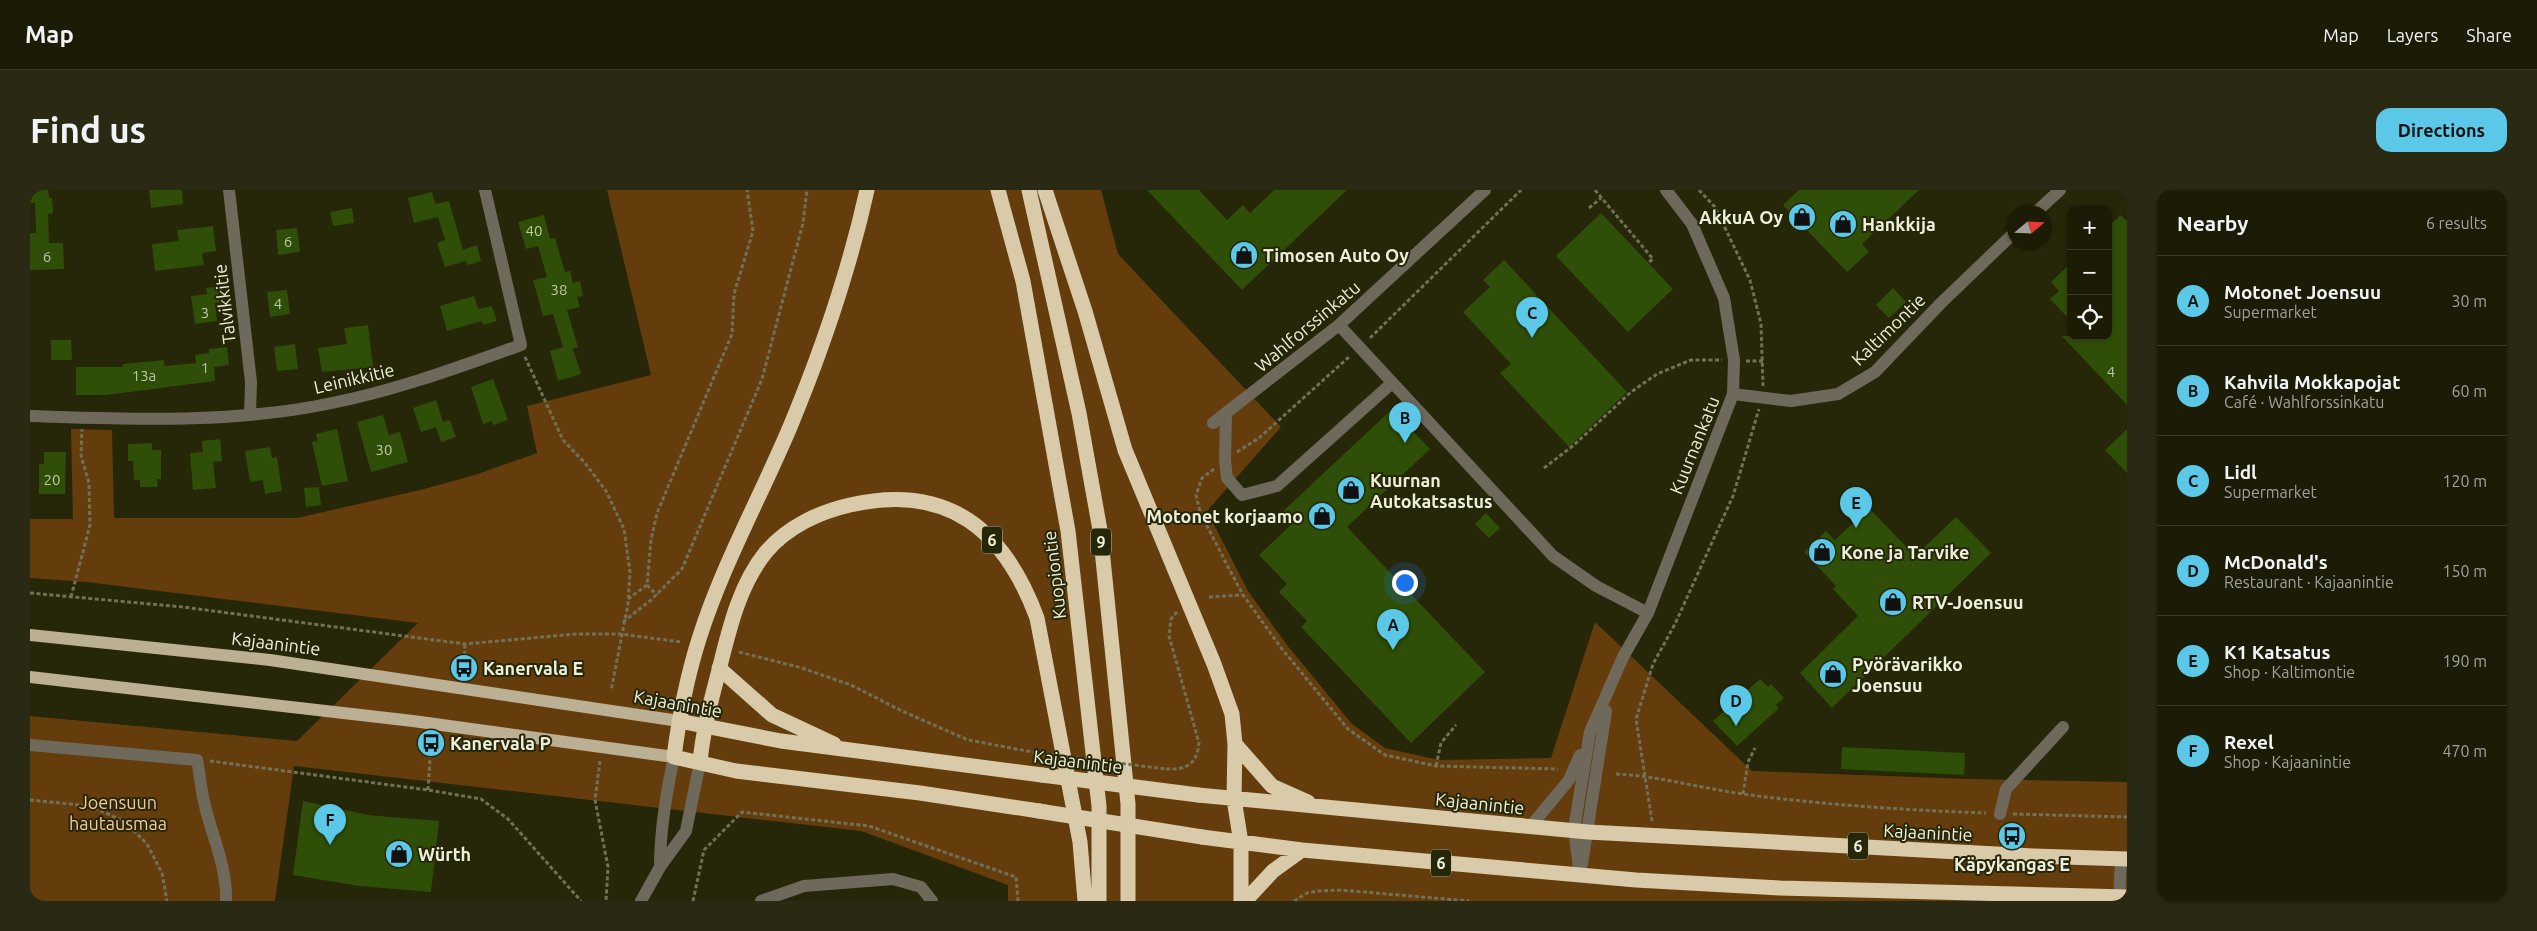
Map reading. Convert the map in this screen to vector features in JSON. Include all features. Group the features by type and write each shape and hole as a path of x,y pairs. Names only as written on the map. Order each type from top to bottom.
{"highway":[{"path":"674,757 679,721 699,639 743,529 787,434 814,365 851,257 867,190"},
{"name":"Kuopiontie","path":"998,190 1022,281 1068,531 1099,806 1099,901"},
{"name":"9","path":"1029,190 1079,413 1100,530 1128,804 1128,901"},
{"path":"1044,190 1085,311 1125,450 1214,664 1232,714 1235,744 1234,799 1241,843 1243,901"},
{"name":"6","path":"704,726 728,629 748,580 766,552 788,531 834,508 882,499 926,502 946,508 969,520 988,535 1009,560 1026,589 1037,618 1080,842 1085,901"},
{"name":"6","path":"719,668 772,715 847,750"},
{"name":"Kajaanintie","path":"679,721 781,741 1234,799 1530,827 2124,859"},
{"path":"700,762 704,726"},
{"path":"1235,744 1272,786 1318,806"},
{"name":"6","path":"674,757 736,771 920,793 1241,843 1302,850 1580,876 1780,888 2122,898"},
{"path":"1243,901 1273,871 1302,850"}],"main road":[{"name":"Kajaanintie","path":"30,635 270,660 679,721"},
{"path":"30,677 413,721 674,757"}],"street":[{"name":"Talvikkitie","path":"229,190 251,382 250,415"},
{"path":"485,190 521,345"},
{"name":"Wahlforssinkatu","path":"1213,423 1339,326 1485,190"},
{"name":"Kuurnankatu","path":"1580,876 1581,830 1590,732 1623,657 1648,613 1733,394 1734,360 1722,295 1692,224 1666,190"},
{"path":"2044,205 2060,190"},
{"name":"Kaltimontie","path":"1733,394 1791,401 1838,394 1875,372 1941,303 2007,240"},
{"path":"1339,326 1554,556 1596,586 1648,613"},
{"name":"Leinikkitie","path":"30,416 158,420 250,415 331,403 369,394 418,381 521,345"},
{"path":"1226,414 1225,460 1227,478 1242,495 1278,486 1392,383"},
{"name":"Kuurnankatu","path":"1581,830 1600,733 1612,684"},
{"path":"2000,814 2006,789 2064,726"},
{"path":"1530,827 1569,780 1590,732"},
{"path":"30,745 197,760 204,804 227,882 226,901"},
{"path":"660,867 664,801 674,757"},
{"path":"642,901 660,867 686,831 700,762"},
{"path":"2122,898 2124,859"},
{"path":"761,901 804,886 893,879 921,886 932,901"},
{"path":"2033,895 2048,901"}],"path":[{"path":"628,599 646,585 656,513 732,334 734,294 753,231 747,190"},
{"path":"623,622 656,595 682,569 762,379 803,223 807,190"},
{"path":"1521,190 1360,348 1259,438 1225,460 1202,478 1196,495 1200,512 1243,595 1282,649 1348,729 1385,755 1436,766 1558,769"},
{"path":"1595,190 1653,259 1648,263"},
{"path":"1652,821 1636,719 1653,664 1675,624 1733,496 1763,399 1761,324 1750,280 1716,208 1699,190"},
{"path":"1589,208 1601,198"},
{"path":"521,345 563,440 585,463 606,491 624,529 630,572 628,599 620,634 611,691"},
{"path":"1544,468 1574,445 1631,392 1657,374 1691,360 1763,362"},
{"path":"70,597 90,525 89,483 81,456 83,426"},
{"path":"646,585 656,595"},
{"path":"30,593 184,608 465,644 576,634 620,634 682,642"},
{"path":"1209,597 1243,595"},
{"path":"739,652 802,668 852,685 968,740 1038,754 1177,769 1187,766 1198,755 1197,730 1169,636 1171,619 1184,607"},
{"path":"464,668 465,644"},
{"path":"1436,766 1441,743 1456,724"},
{"path":"428,790 431,743"},
{"path":"1742,794 1748,762 1755,748"},
{"path":"197,760 428,790 481,799 508,819 580,901"},
{"path":"600,761 595,800 608,867 606,901"},
{"path":"1616,774 1644,776 1742,794 1863,808 2127,817"},
{"path":"30,800 90,806 124,820 147,844 151,851 162,873 167,901"},
{"path":"693,901 704,850 742,812 870,826 1016,877 1018,901"},
{"path":"1294,901 1307,893 1340,890 1469,901"}],"green space":[{"name":"Joensuun hautausmaa","path":"607,190 1101,190 1118,254 1281,427 1207,511 1248,591 1287,645 1352,724 1385,748 1439,760 1551,758 1595,622 1752,771 1970,779 2127,782 2127,901 1008,901 1008,885 861,831 294,766 275,901 30,901 30,716 297,741 418,623 87,582 30,578 30,519 73,519 71,429 112,430 114,518 297,518 420,490 475,475 537,453 527,406 651,375"}],"building":[{"path":"30,190 48,190 49,198 52,198 53,213 48,214 49,243 63,243 64,269 30,270 30,233 36,233 35,203 30,203"},
{"path":"149,190 182,190 183,204 151,208"},
{"name":"Timosen Auto Oy","path":"1147,190 1199,190 1227,220 1243,205 1250,213 1274,190 1347,190 1242,290"},
{"name":"Hankkija","path":"1799,190 1919,190 1862,244 1869,252 1847,272 1783,205"},
{"path":"432,192 435,204 449,201 463,250 477,245 481,261 468,265 466,261 445,267 437,243 445,240 438,217 414,223 408,198"},
{"path":"352,208 354,223 333,226 330,212"},
{"path":"1601,213 1673,289 1628,332 1556,256"},
{"path":"544,215 550,239 555,238 565,272 570,271 573,283 580,281 583,296 577,297 580,307 567,310 578,347 573,349 581,374 558,381 550,351 563,347 553,314 543,316 533,280 547,277 538,246 526,249 518,222"},
{"path":"2121,215 2127,221 2127,405 2062,336 2067,336 2067,340 2112,340 2112,223"},
{"path":"213,226 216,251 202,253 204,265 155,271 152,244 179,241 177,230"},
{"path":"297,228 300,252 278,255 276,230"},
{"path":"1504,260 1627,392 1569,447 1500,373 1511,364 1463,312 1490,287 1483,280"},
{"path":"2067,267 2067,317 2050,299 2059,291 2051,282"},
{"path":"220,286 222,302 215,303 217,321 195,324 191,296 207,294 206,288"},
{"path":"1893,288 1906,302 1889,318 1876,305"},
{"path":"287,290 290,314 270,317 267,292"},
{"path":"474,296 478,309 492,306 497,321 483,325 482,321 447,331 440,306"},
{"path":"368,325 373,367 322,372 318,348 347,344 344,328"},
{"path":"51,340 71,340 72,360 51,360"},
{"path":"295,344 298,369 277,371 274,347"},
{"path":"227,347 229,365 214,367 215,381 106,395 76,395 76,367 123,367 123,364 164,360 164,366 196,363 195,355 209,353 209,349"},
{"path":"493,379 508,420 493,425 492,421 483,424 471,387"},
{"path":"436,400 443,422 450,420 456,437 441,442 436,427 421,432 413,408"},
{"path":"1392,409 1430,449 1347,527 1485,672 1411,743 1301,627 1307,621 1279,592 1287,584 1259,555 1290,526 1279,515"},
{"path":"383,415 389,435 400,432 408,462 371,472 357,422"},
{"path":"337,429 348,481 322,486 312,442 318,441 316,434"},
{"path":"2127,429 2127,473 2105,450"},
{"path":"220,439 222,461 213,462 216,488 193,490 190,453 203,452 202,441"},
{"path":"152,443 152,450 161,450 161,479 157,479 158,487 140,487 140,480 134,480 133,461 128,461 128,444"},
{"path":"270,447 272,458 277,457 282,491 265,494 263,480 250,482 245,451"},
{"path":"44,452 66,452 65,494 39,494 39,464 44,464"},
{"path":"319,487 321,505 306,507 304,488"},
{"name":"RTV-Joensuu","path":"1869,508 1915,556 1956,517 1991,553 1832,708 1800,673 1858,616 1833,589 1836,586 1804,552 1826,531 1835,540"},
{"path":"1486,513 1500,528 1489,538 1475,524"},
{"path":"1760,679 1768,687 1771,684 1784,698 1776,705 1779,708 1737,746 1713,721"},
{"path":"1842,747 1965,753 1964,775 1841,769"},
{"path":"303,801 368,815 439,821 431,892 359,886 293,875"}],"place":[{"name":"AkkuA Oy","path":"1802,217"},
{"name":"Hankkija","path":"1843,224"},
{"name":"Timosen Auto Oy","path":"1244,255"},
{"name":"Lidl","path":"1532,338"},
{"name":"Kahvila Mokkapojat","path":"1405,443"},
{"name":"Kuurnan Autokatsastus","path":"1351,490"},
{"name":"Motonet korjaamo","path":"1322,516"},
{"name":"K1 Katsatus","path":"1856,528"},
{"name":"Kone ja Tarvike","path":"1822,552"},
{"name":"RTV-Joensuu","path":"1893,602"},
{"name":"Motonet Joensuu","path":"1393,650"},
{"name":"Kanervala E","path":"464,668"},
{"name":"Pyörävarikko Joensuu","path":"1833,674"},
{"name":"McDonald's","path":"1736,726"},
{"name":"Kanervala P","path":"431,743"},
{"name":"Käpykangas E","path":"2012,836"},
{"name":"Rexel","path":"330,845"},
{"name":"Würth","path":"399,854"}]}
